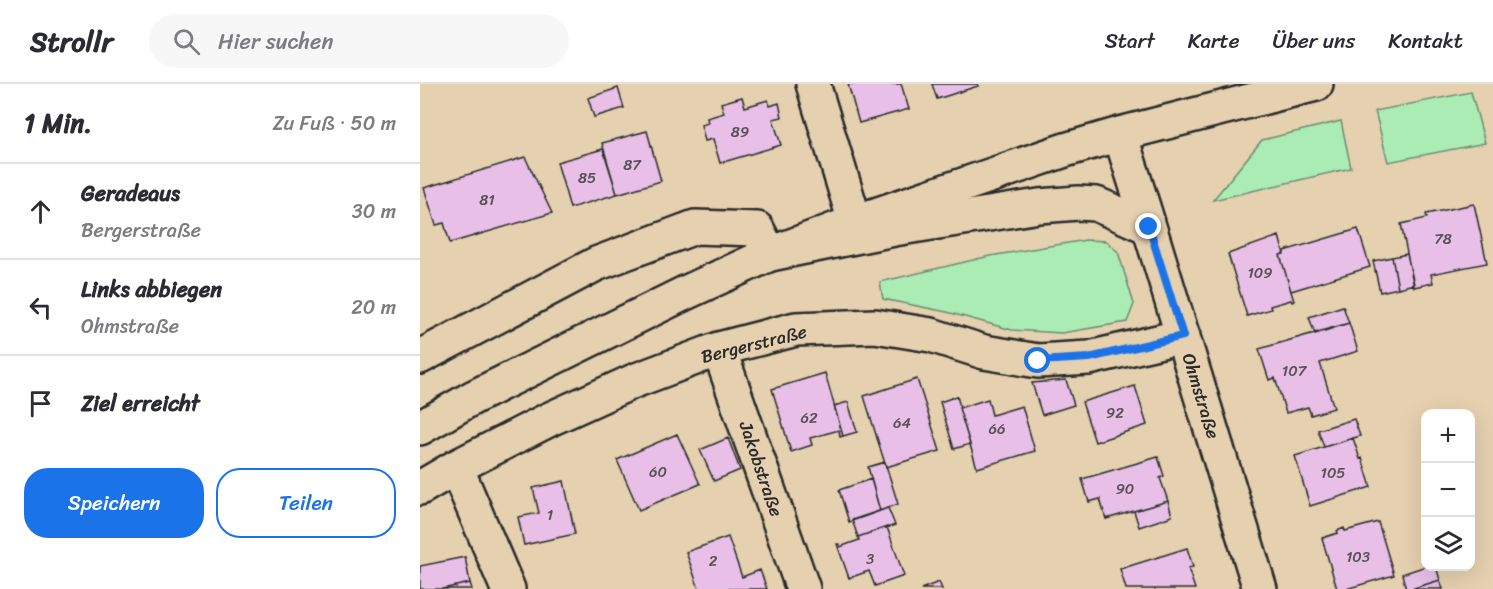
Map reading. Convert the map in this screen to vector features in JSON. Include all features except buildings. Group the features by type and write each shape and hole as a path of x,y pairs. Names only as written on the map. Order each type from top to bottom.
{"street":[{"path":"813,84 855,222"},
{"path":"420,428 474,397 685,293 770,254 855,222 1065,150 1316,84"},
{"name":"Ohmstraße","path":"1119,134 1260,589"},
{"path":"770,254 905,227 1039,206 1078,203 1096,204 1149,227"},
{"path":"420,357 596,264 695,227 757,229 770,254"},
{"name":"Bergerstraße","path":"420,488 550,419 634,381 719,349 796,329 875,326 931,335 984,352 1038,361 1089,358 1183,336"},
{"name":"Jakobstraße","path":"719,349 803,589"},
{"path":"456,467 508,589"}],"green space":[{"path":"1471,92 1485,143 1388,162 1375,111"},
{"path":"1341,121 1351,168 1213,200 1262,140"},
{"path":"1086,240 1106,241 1118,252 1134,304 1127,322 1062,333 1012,330 947,312 883,299 880,282 990,256"}],"route":[{"path":"1038,361 1089,358 1183,336 1149,227"}]}
